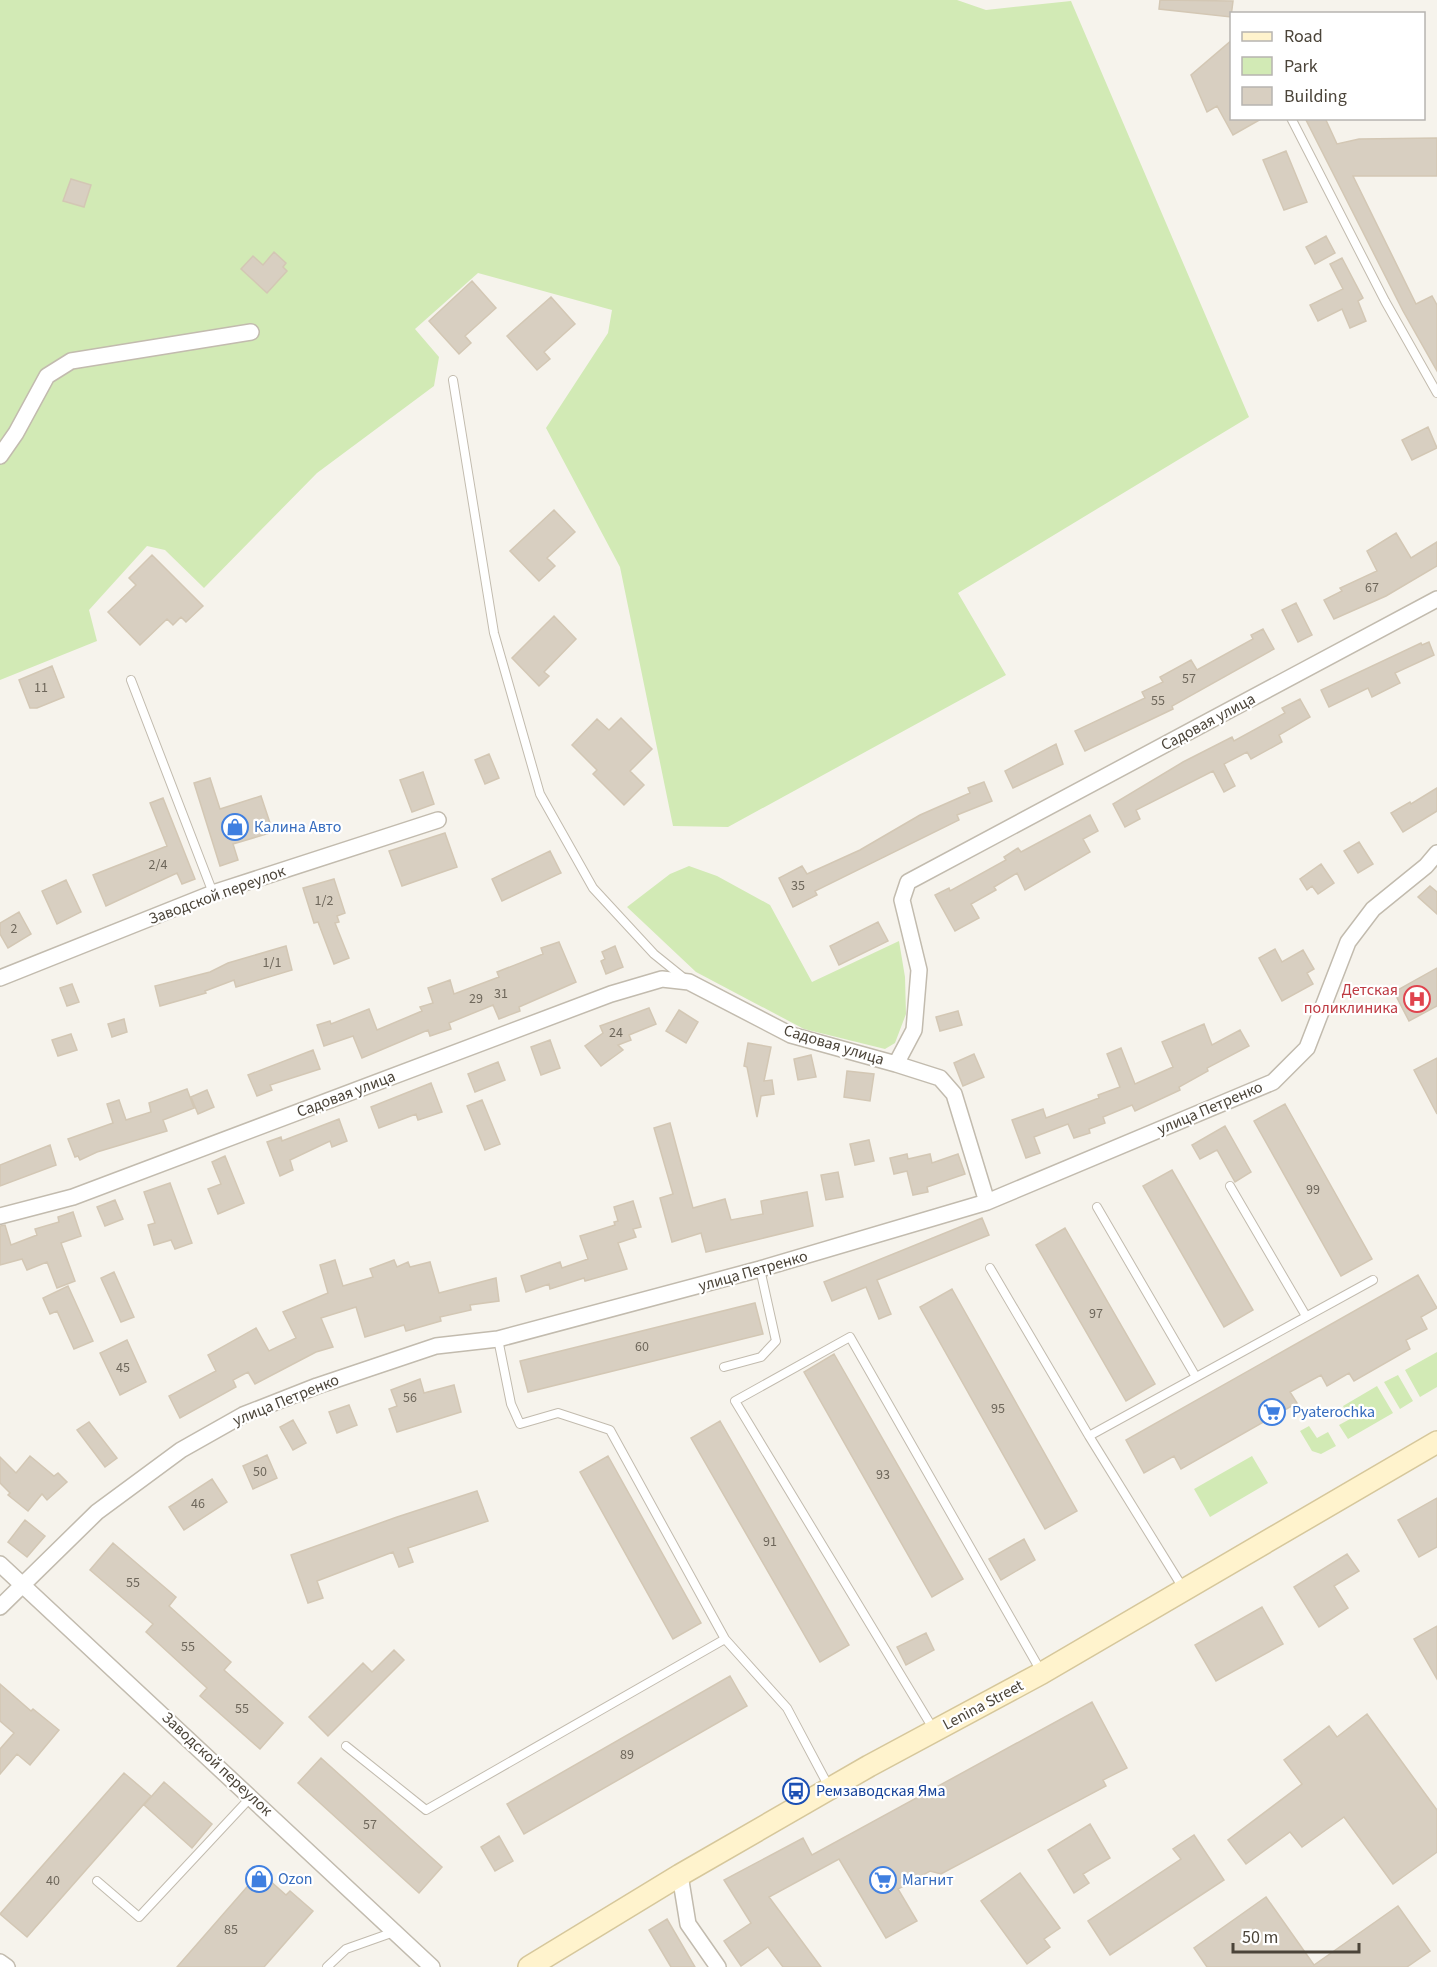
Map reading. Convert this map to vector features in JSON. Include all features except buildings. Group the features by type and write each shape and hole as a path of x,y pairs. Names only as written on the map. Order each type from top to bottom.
{"street":[{"path":"0,456 16,433 47,376 71,361 252,333"},
{"name":"Садовая улица","path":"0,1216 73,1197 611,994 662,979 689,982 791,1035 896,1064 914,1030 919,970 902,900 908,882 1437,599"},
{"name":"Заводской переулок","path":"0,978 213,893 438,820"},
{"name":"улица Петренко","path":"0,1607 97,1512 181,1450 243,1415 317,1386 436,1346 498,1339 760,1269 987,1202 1273,1082 1307,1048 1348,942 1373,909 1426,866 1437,853"},
{"path":"896,1064 940,1078 954,1094 987,1202"},
{"name":"Lenina Street","path":"529,1967 680,1875 830,1788 1042,1673 1437,1442"},
{"name":"Заводской переулок","path":"0,1564 252,1796 432,1967"},
{"path":"680,1875 688,1924 718,1967"},
{"path":"0,1962 7,1967"}],"lane":[{"path":"1293,120 1385,301 1437,393"},
{"path":"453,380 494,633 540,794 593,888 654,954 689,982"},
{"path":"131,680 213,893"},
{"path":"1230,1186 1306,1316"},
{"path":"1097,1207 1196,1377"},
{"path":"990,1268 1089,1436 1184,1589"},
{"path":"724,1367 761,1357 776,1341 760,1269"},
{"path":"1089,1436 1372,1280"},
{"path":"935,1731 735,1401 850,1337 1042,1673"},
{"path":"498,1339 511,1404 520,1424 558,1413 610,1430 725,1639 787,1708 830,1788"},
{"path":"346,1746 426,1809 725,1639"},
{"path":"97,1881 139,1917 252,1796"},
{"path":"327,1967 346,1949 394,1932"}],"green space":[{"path":"0,0 957,0 986,10 1071,1 1249,417 958,593 1006,675 728,827 673,826 620,567 546,428 608,333 612,310 478,273 415,329 439,357 434,386 317,473 204,588 165,550 147,546 89,610 97,641 0,680"},
{"path":"689,866 717,876 770,905 812,982 899,941 905,977 906,1014 895,1043 885,1049 804,1029 696,972 627,907 670,874"},
{"path":"1437,1352 1437,1387 1420,1397 1405,1370"},
{"path":"1398,1375 1413,1401 1400,1409 1384,1382"},
{"path":"1377,1386 1393,1413 1348,1439 1339,1425 1350,1419 1343,1406"},
{"path":"1309,1426 1317,1438 1328,1432 1336,1446 1321,1454 1312,1451 1300,1431"},
{"path":"1252,1456 1268,1483 1210,1517 1194,1489"}],"place":[{"name":"Калина Авто","path":"235,827"},
{"name":"Детская поликлиника","path":"1417,999"},
{"name":"Pyaterochka","path":"1272,1412"},
{"name":"Ремзаводская Яма","path":"796,1791"},
{"name":"Ozon","path":"259,1879"},
{"name":"Магнит","path":"883,1880"}]}
